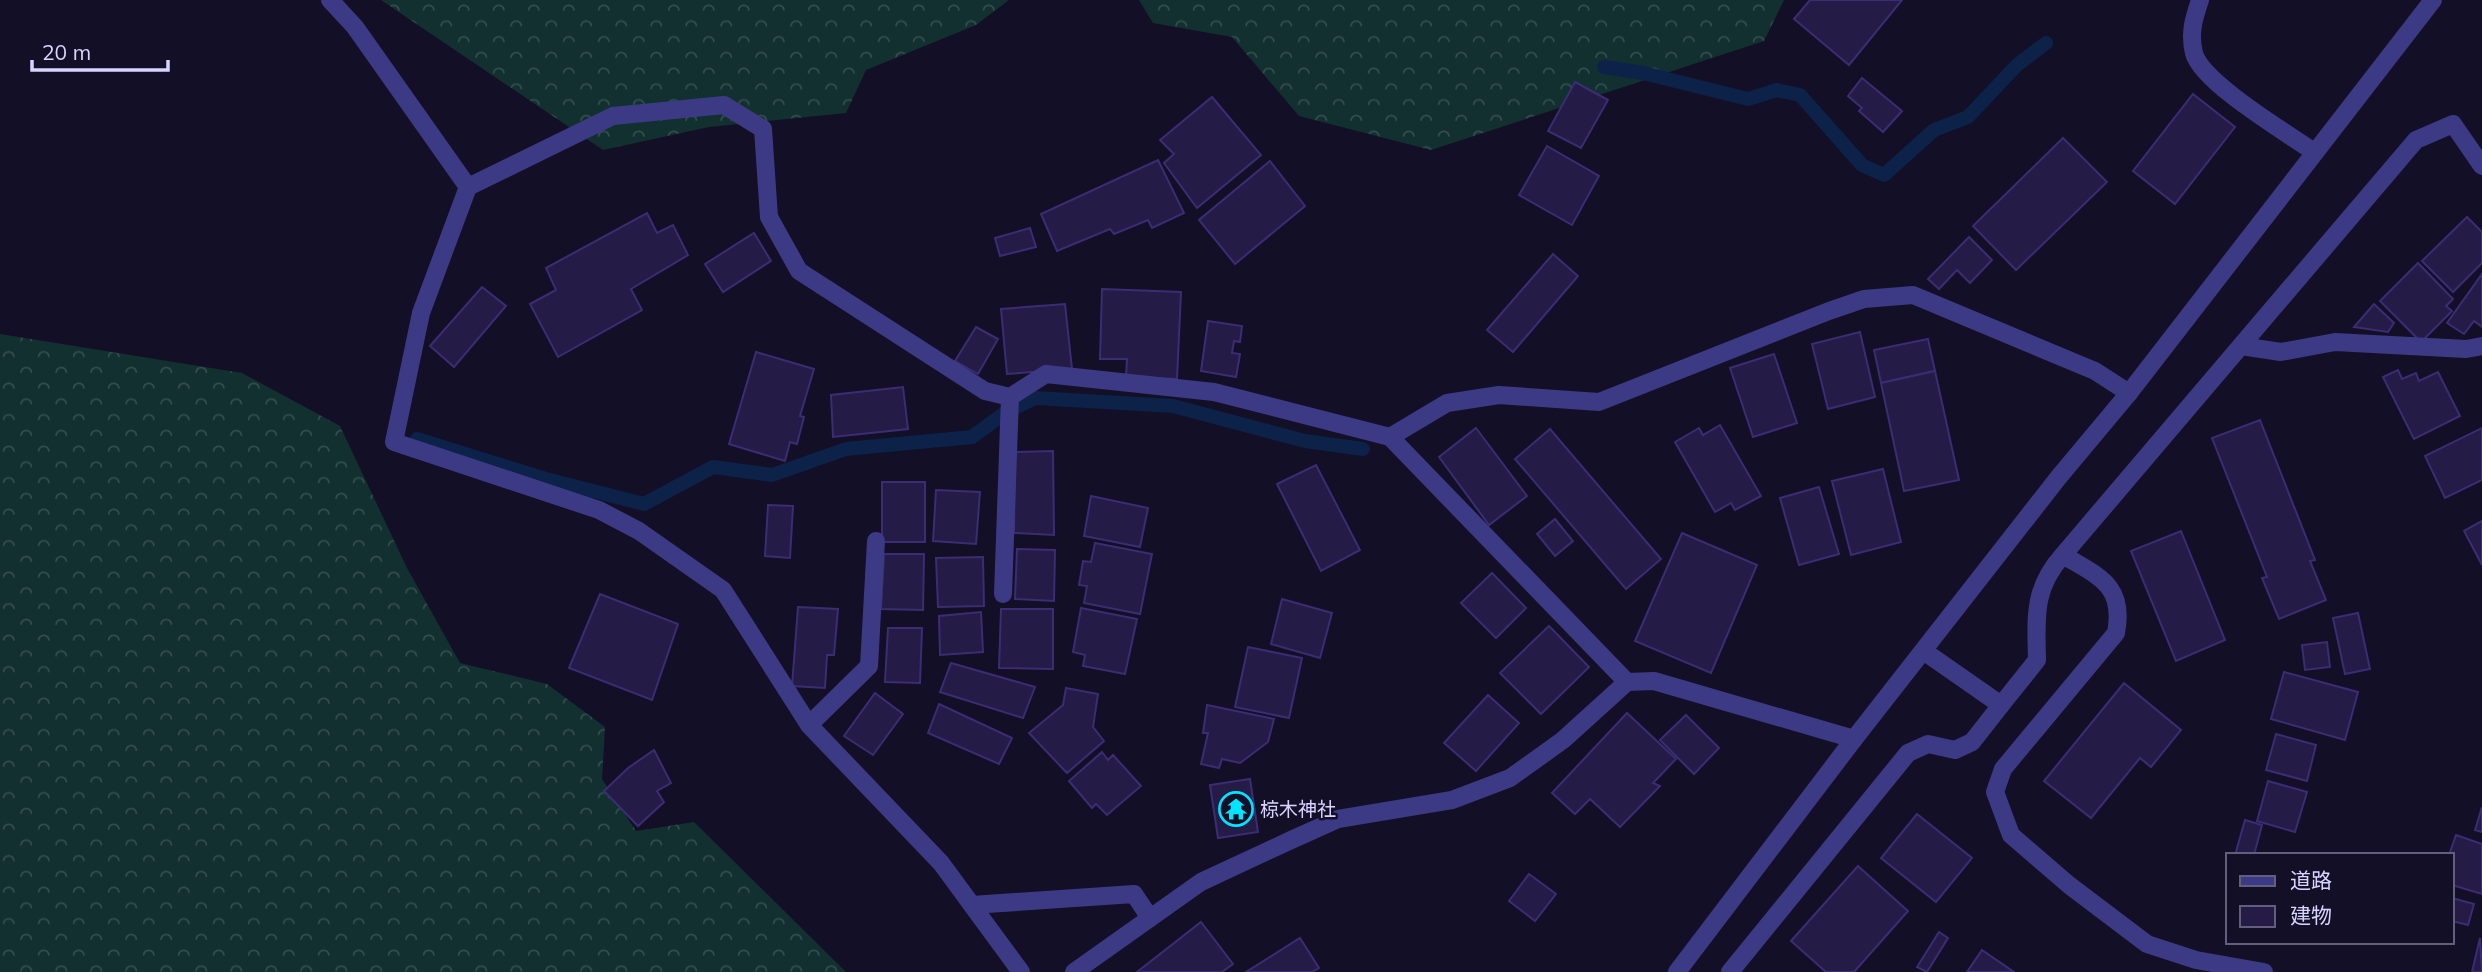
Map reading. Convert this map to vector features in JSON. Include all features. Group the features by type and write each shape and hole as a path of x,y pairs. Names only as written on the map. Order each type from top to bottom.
{"street":[{"path":"330,0 355,27 468,187"},
{"path":"2200,0 2191,26 2194,55 2212,80 2314,152"},
{"path":"1677,972 2057,478 2129,393 2433,0"},
{"path":"1021,972 941,863 809,725 723,590 639,531 599,510 394,442 421,313 468,187 613,116 724,105 763,129 769,217 799,271 985,391 1010,397 1046,374 1214,392 1390,437 1627,682"},
{"path":"1730,972 1908,752 1928,744 1955,750 1972,742 2037,660 2035,612 2046,573 2416,140 2454,124 2482,166"},
{"path":"1390,437 1447,403 1499,395 1599,402 1864,299 1913,295 2095,371 2129,393"},
{"path":"2241,346 2281,352 2335,342 2466,349 2482,346"},
{"path":"1003,594 1010,397"},
{"path":"809,725 869,666 876,541"},
{"path":"2063,555 2095,574 2115,592 2119,612 2116,633 2003,769 1995,792 2011,835 2069,885 2147,944 2196,960 2264,972"},
{"path":"1925,652 2001,705"},
{"path":"1074,972 1200,882 1338,819 1452,800 1510,778 1563,740 1627,682 1654,681 1854,739"},
{"path":"972,905 1134,894 1150,918"}],"green space":[{"path":"381,0 1009,0 976,25 866,70 846,113 709,127 603,150"},
{"path":"1139,0 1784,0 1764,41 1431,150 1299,116 1232,37 1153,23"},
{"path":"0,334 242,373 340,426 407,568 460,663 547,684 605,727 602,779 636,831 694,822 846,972 0,972"}],"building":[{"path":"1810,0 1902,0 1849,65 1794,19"},
{"path":"1862,78 1902,111 1883,132 1859,111 1862,108 1848,96"},
{"path":"1575,82 1608,100 1581,148 1548,131"},
{"path":"2193,94 2235,127 2175,204 2133,171"},
{"path":"1212,97 1261,155 1197,208 1164,163 1174,154 1160,140"},
{"path":"2063,138 2107,182 2016,270 1973,226"},
{"path":"1547,146 1599,176 1572,225 1519,195"},
{"path":"1158,160 1184,213 1152,228 1148,220 1114,234 1110,229 1057,251 1041,214"},
{"path":"1270,161 1305,206 1235,264 1199,220"},
{"path":"647,213 657,233 673,225 688,255 631,289 642,310 558,357 530,304 556,290 546,268"},
{"path":"2467,217 2482,232 2482,263 2453,292 2422,261"},
{"path":"1030,228 1036,247 1000,256 995,238"},
{"path":"754,233 771,261 723,292 705,264"},
{"path":"1969,237 1992,260 1970,283 1957,270 1939,289 1928,279"},
{"path":"1553,254 1578,276 1513,352 1487,330"},
{"path":"2418,263 2453,299 2446,306 2452,311 2421,342 2380,301"},
{"path":"2482,274 2482,327 2474,321 2464,334 2447,323"},
{"path":"482,287 506,306 454,367 430,346"},
{"path":"1102,289 1181,292 1177,379 1126,377 1127,359 1100,359"},
{"path":"1065,304 1072,369 1007,374 1001,309"},
{"path":"2374,304 2394,323 2388,332 2354,327"},
{"path":"1208,321 1242,326 1240,342 1234,341 1232,353 1240,354 1236,377 1201,371"},
{"path":"976,327 998,339 978,374 955,361"},
{"path":"1860,332 1875,397 1828,409 1812,344"},
{"path":"1928,339 1935,371 1881,383 1874,350"},
{"path":"756,352 814,369 800,416 804,417 797,444 790,442 785,461 729,444"},
{"path":"1774,354 1797,423 1753,437 1730,368"},
{"path":"2398,370 2402,379 2416,373 2419,381 2438,372 2460,416 2414,439 2383,377"},
{"path":"1935,371 1959,480 1904,491 1881,383"},
{"path":"903,387 908,429 833,437 831,395"},
{"path":"2260,420 2315,560 2310,561 2326,600 2279,619 2262,578 2267,577 2212,438"},
{"path":"1720,425 1761,496 1735,510 1731,503 1715,512 1675,442 1699,428 1703,435"},
{"path":"1476,428 1527,496 1489,525 1439,457"},
{"path":"2482,428 2482,480 2445,498 2425,456"},
{"path":"1550,429 1661,559 1626,589 1515,459"},
{"path":"1053,451 1054,535 1014,533 1015,452"},
{"path":"1316,465 1360,550 1321,571 1277,484"},
{"path":"1883,469 1901,542 1851,555 1832,481"},
{"path":"882,482 925,482 925,542 882,542"},
{"path":"1819,487 1839,554 1799,565 1780,498"},
{"path":"936,490 980,492 976,544 933,541"},
{"path":"1091,496 1148,508 1140,547 1084,536"},
{"path":"768,505 793,506 790,558 765,556"},
{"path":"1555,519 1573,541 1555,556 1537,534"},
{"path":"2482,521 2482,565 2464,531"},
{"path":"2181,531 2225,640 2176,661 2131,551"},
{"path":"1682,533 1757,565 1711,673 1635,641"},
{"path":"1095,543 1152,554 1140,614 1084,603 1087,586 1079,585 1083,561 1091,562"},
{"path":"1017,549 1055,550 1054,601 1015,599"},
{"path":"884,554 924,554 923,610 881,609"},
{"path":"983,557 984,606 938,607 936,558"},
{"path":"1492,573 1526,608 1496,638 1461,603"},
{"path":"600,594 678,624 652,700 569,668"},
{"path":"1282,599 1332,613 1320,658 1271,644"},
{"path":"798,607 838,609 834,655 827,655 825,688 792,686"},
{"path":"1081,608 1137,619 1125,674 1083,666 1085,655 1073,652"},
{"path":"1001,609 1053,609 1053,669 999,668"},
{"path":"981,612 983,652 940,655 939,616"},
{"path":"2358,613 2370,669 2345,674 2333,618"},
{"path":"1549,626 1589,667 1541,714 1500,673"},
{"path":"888,628 922,628 920,683 885,682"},
{"path":"2327,642 2330,667 2305,670 2302,645"},
{"path":"1248,647 1302,658 1289,718 1235,707"},
{"path":"951,663 1035,687 1023,718 940,692"},
{"path":"2284,672 2358,692 2345,740 2271,719"},
{"path":"2124,683 2181,730 2151,767 2140,758 2091,818 2044,781"},
{"path":"1066,688 1098,694 1093,727 1104,741 1067,773 1029,733 1063,705"},
{"path":"875,693 903,714 873,755 844,736"},
{"path":"1488,695 1519,723 1476,771 1444,743"},
{"path":"939,704 1012,738 999,764 928,733"},
{"path":"1207,705 1274,719 1268,742 1240,763 1222,759 1219,768 1201,764 1208,733 1203,733"},
{"path":"1627,713 1676,759 1653,783 1660,786 1620,827 1590,799 1575,814 1552,793"},
{"path":"1686,715 1719,748 1694,774 1660,740"},
{"path":"2276,734 2316,745 2307,781 2266,770"},
{"path":"654,750 671,783 657,791 664,802 638,826 604,791 628,768"},
{"path":"1102,752 1108,760 1113,755 1141,786 1107,815 1096,804 1092,808 1069,781"},
{"path":"1250,779 1258,832 1218,838 1210,785"},
{"path":"2268,781 2307,792 2295,832 2257,821"},
{"path":"2482,807 2482,832 2475,830"},
{"path":"1917,814 1972,858 1936,902 1881,858"},
{"path":"2245,820 2262,825 2255,853 2236,853"},
{"path":"2456,835 2482,844 2482,894 2454,886 2454,853 2450,853"},
{"path":"1858,866 1908,911 1854,972 1826,972 1791,941"},
{"path":"1529,874 1556,894 1535,921 1509,901"},
{"path":"2454,899 2474,904 2468,925 2454,922"},
{"path":"1201,922 1233,964 1222,972 1137,972"},
{"path":"1939,932 1948,938 1927,972 1917,967"},
{"path":"1300,938 1319,968 1312,972 1246,972"},
{"path":"2480,938 2482,972 2472,972"},
{"path":"1982,950 2014,972 1967,972"}],"waterway":[{"path":"1604,67 1643,73 1748,99 1777,90 1800,95 1862,165 1884,175 1934,130 1968,117 2017,65 2046,43"},
{"path":"417,439 546,479 644,504 713,467 772,475 846,449 972,437 1006,412 1035,398 1173,406 1305,441 1363,449"}],"place":[{"name":"椋木神社","path":"1236,809"}]}
